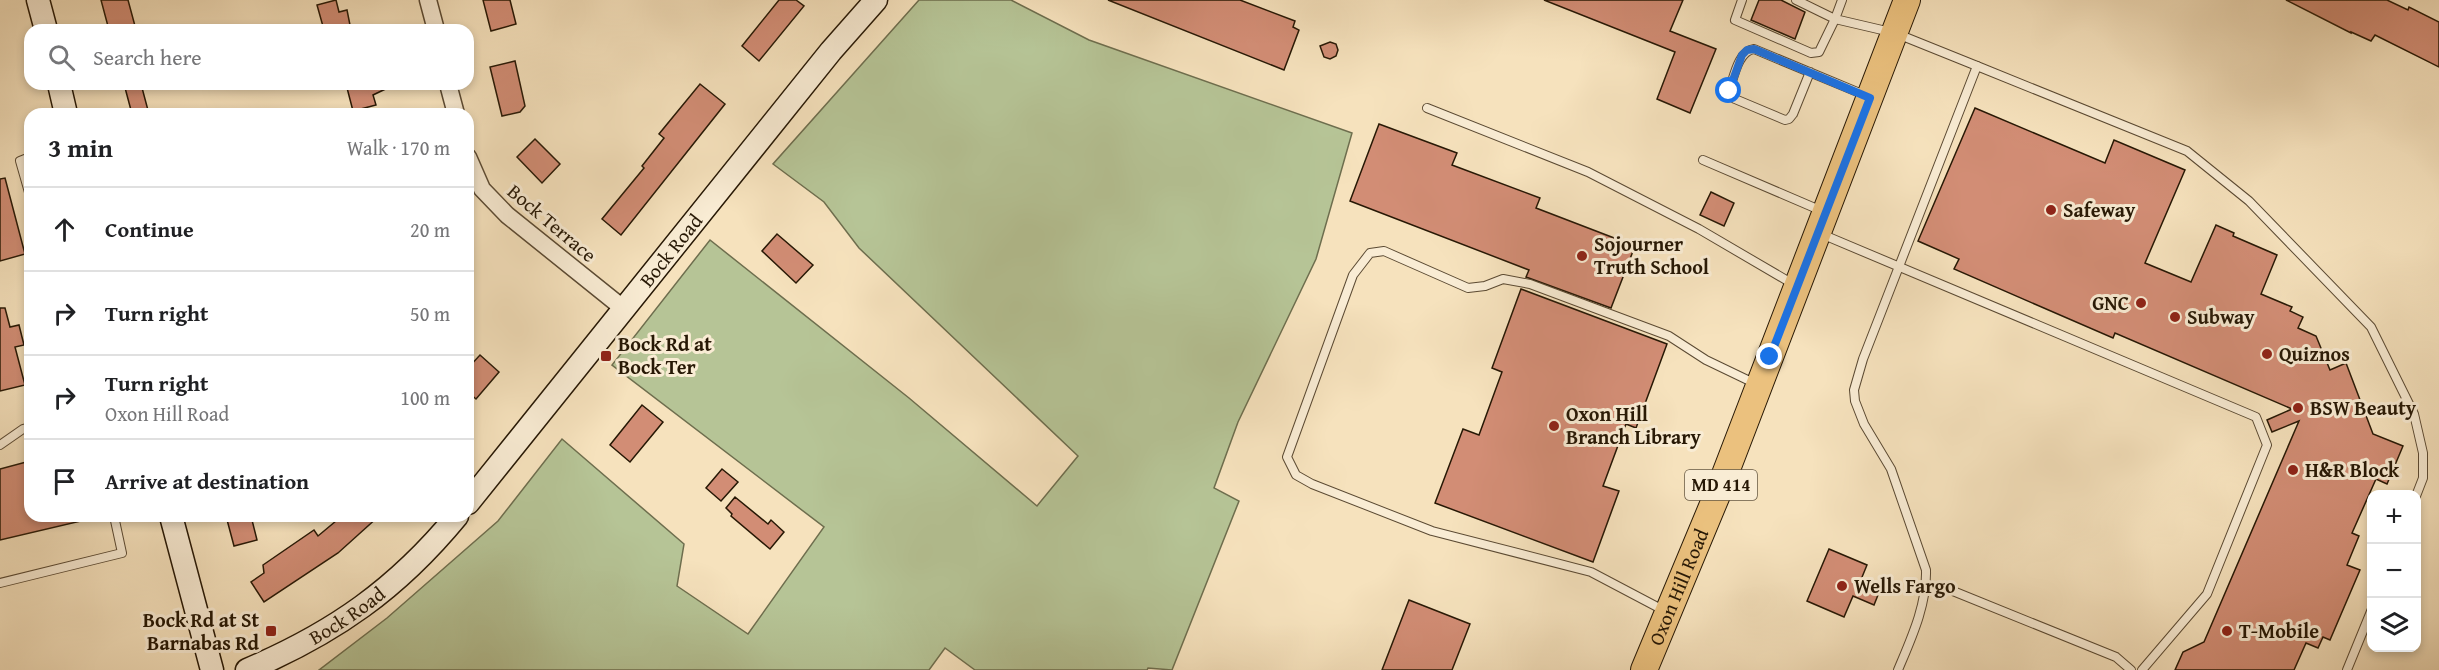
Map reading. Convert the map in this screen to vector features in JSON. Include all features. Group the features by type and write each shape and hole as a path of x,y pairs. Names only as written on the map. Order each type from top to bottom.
{"main road":[{"path":"38,0 44,24"},
{"name":"Bock Road","path":"474,496 831,51 876,0"},
{"name":"Oxon Hill Road","path":"1644,670 1719,490 1907,0"},
{"path":"60,90 64,108"},
{"path":"173,522 212,670"},
{"name":"Bock Road","path":"247,670 326,632 366,605 412,567 452,522"}],"street":[{"path":"428,0 434,24"},
{"path":"450,90 454,108"},
{"name":"Bock Terrace","path":"474,170 483,189 507,215 624,309"}],"lane":[{"path":"1742,0 1735,20 1811,52 1819,52 1842,0"},
{"path":"1796,0 1835,19 1894,33 2187,151 2249,201 2371,327 2414,414 2423,453 2423,478 2418,490"},
{"path":"1810,72 1789,119 1785,120 1730,96 1729,91 1742,55 1747,50 1754,49 1810,72 1870,98"},
{"path":"1898,670 1914,631 1926,585 1926,570 1891,469 1864,424 1855,401 1854,390 1863,359 1977,66"},
{"path":"1427,108 1588,172 1699,229 1796,286"},
{"path":"24,159 20,161 24,175"},
{"path":"1702,160 1821,222 1899,268 2256,417 2267,445 2207,594 2142,670"},
{"path":"1667,612 1591,572 1432,531 1312,484 1296,475 1287,457 1353,275 1370,253 1384,251 1468,288 1485,286 1503,279 1530,284 1669,336 1706,360 1759,386"},
{"path":"0,445 24,429"},
{"path":"0,583 122,553 115,522"},
{"path":"1926,585 1943,587 2116,657 2131,670"},
{"path":"2347,670 2367,621"}],"green space":[{"path":"919,0 1011,0 1089,40 1352,133 1316,259 1238,422 1214,488 1239,501 1172,670 1148,668 1147,670 975,670 945,648 929,670 319,670 387,618 498,521 562,439 684,544 677,586 748,634 824,527 612,365 710,240 909,398 1037,506 1078,456 859,248 824,202 773,164"}],"building":[{"path":"101,0 128,0 134,24 107,24"},
{"path":"336,0 339,12 347,10 350,24 322,24 317,5"},
{"path":"483,0 510,0 516,24 491,31"},
{"path":"779,0 796,0 804,6 759,61 742,46"},
{"path":"1108,0 1240,0 1295,21 1293,27 1299,30 1284,70"},
{"path":"1544,0 1683,0 1670,31 1716,49 1690,113 1657,99 1675,52"},
{"path":"1759,0 1781,0 1805,12 1795,39 1751,20"},
{"path":"2286,0 2387,0 2408,10 2409,7 2439,22 2439,67 2375,35 2371,41 2351,33"},
{"path":"1330,42 1336,44 1338,50 1336,56 1330,59 1324,57 1320,46"},
{"path":"515,61 525,106 520,112 502,116 490,67"},
{"path":"700,84 725,104 621,235 602,219 644,168 642,166 664,138 659,134"},
{"path":"126,90 143,90 147,108 130,108"},
{"path":"348,90 383,90 373,95 376,105 352,108"},
{"path":"1975,108 2105,163 2114,140 2185,170 2145,263 2191,282 2216,225 2234,233 2233,236 2277,255 2261,294 2292,307 2290,311 2303,317 2298,328 2316,336 2330,370 2346,363 2373,434 2403,446 2387,484 2376,479 2371,490 2367,490 2367,499 2352,533 2359,536 2347,565 2360,570 2330,640 2323,637 2318,648 2306,643 2294,670 2175,670 2183,652 2204,642 2299,421 2272,432 2267,420 2292,409 2115,333 2113,338 1954,269 1959,259 1918,241"},
{"path":"1379,124 1457,153 1452,165 1540,198 1536,208 1635,246 1611,308 1526,277 1529,270 1350,201"},
{"path":"535,139 560,164 542,183 517,157"},
{"path":"5,178 24,254 0,261 0,179"},
{"path":"1711,192 1734,203 1724,226 1700,215"},
{"path":"777,234 813,265 796,283 762,251"},
{"name":"Oxon Hill Branch Library","path":"1521,289 1667,344 1636,428 1626,424 1603,486 1619,491 1593,562 1435,503 1463,429 1479,435 1502,372 1492,368"},
{"path":"0,308 5,308 10,327 19,325 24,345 15,347 24,385 0,391"},
{"path":"480,355 499,372 476,399 474,397 474,362"},
{"path":"642,405 663,422 630,462 610,445"},
{"path":"24,463 24,522 77,522 0,540 0,469"},
{"path":"722,469 738,482 721,501 706,488"},
{"path":"735,497 768,524 771,520 784,532 770,549 731,516 732,514 726,508"},
{"path":"228,522 252,522 257,540 234,546"},
{"path":"335,522 372,522 338,553 264,602 251,582 264,573 263,565 314,530 318,536"},
{"name":"Wells Fargo","path":"1829,549 1867,565 1860,582 1880,590 1874,605 1853,596 1844,617 1807,601"},
{"path":"1409,600 1470,624 1452,670 1382,670"}],"place":[{"name":"Safeway","path":"2051,210"},
{"name":"Sojourner Truth School","path":"1582,256"},
{"name":"GNC","path":"2141,303"},
{"name":"Subway","path":"2175,317"},
{"name":"Quiznos","path":"2267,354"},
{"name":"Bock Rd at Bock Ter","path":"606,356"},
{"name":"BSW Beauty","path":"2298,408"},
{"name":"Oxon Hill Branch Library","path":"1554,426"},
{"name":"H&R Block","path":"2293,470"},
{"name":"Wells Fargo","path":"1842,586"},
{"name":"Bock Rd at St Barnabas Rd","path":"271,631"},
{"name":"T-Mobile","path":"2227,631"}],"route":[{"path":"1729,91 1742,55 1747,50 1754,49 1870,98 1770,357"}]}
